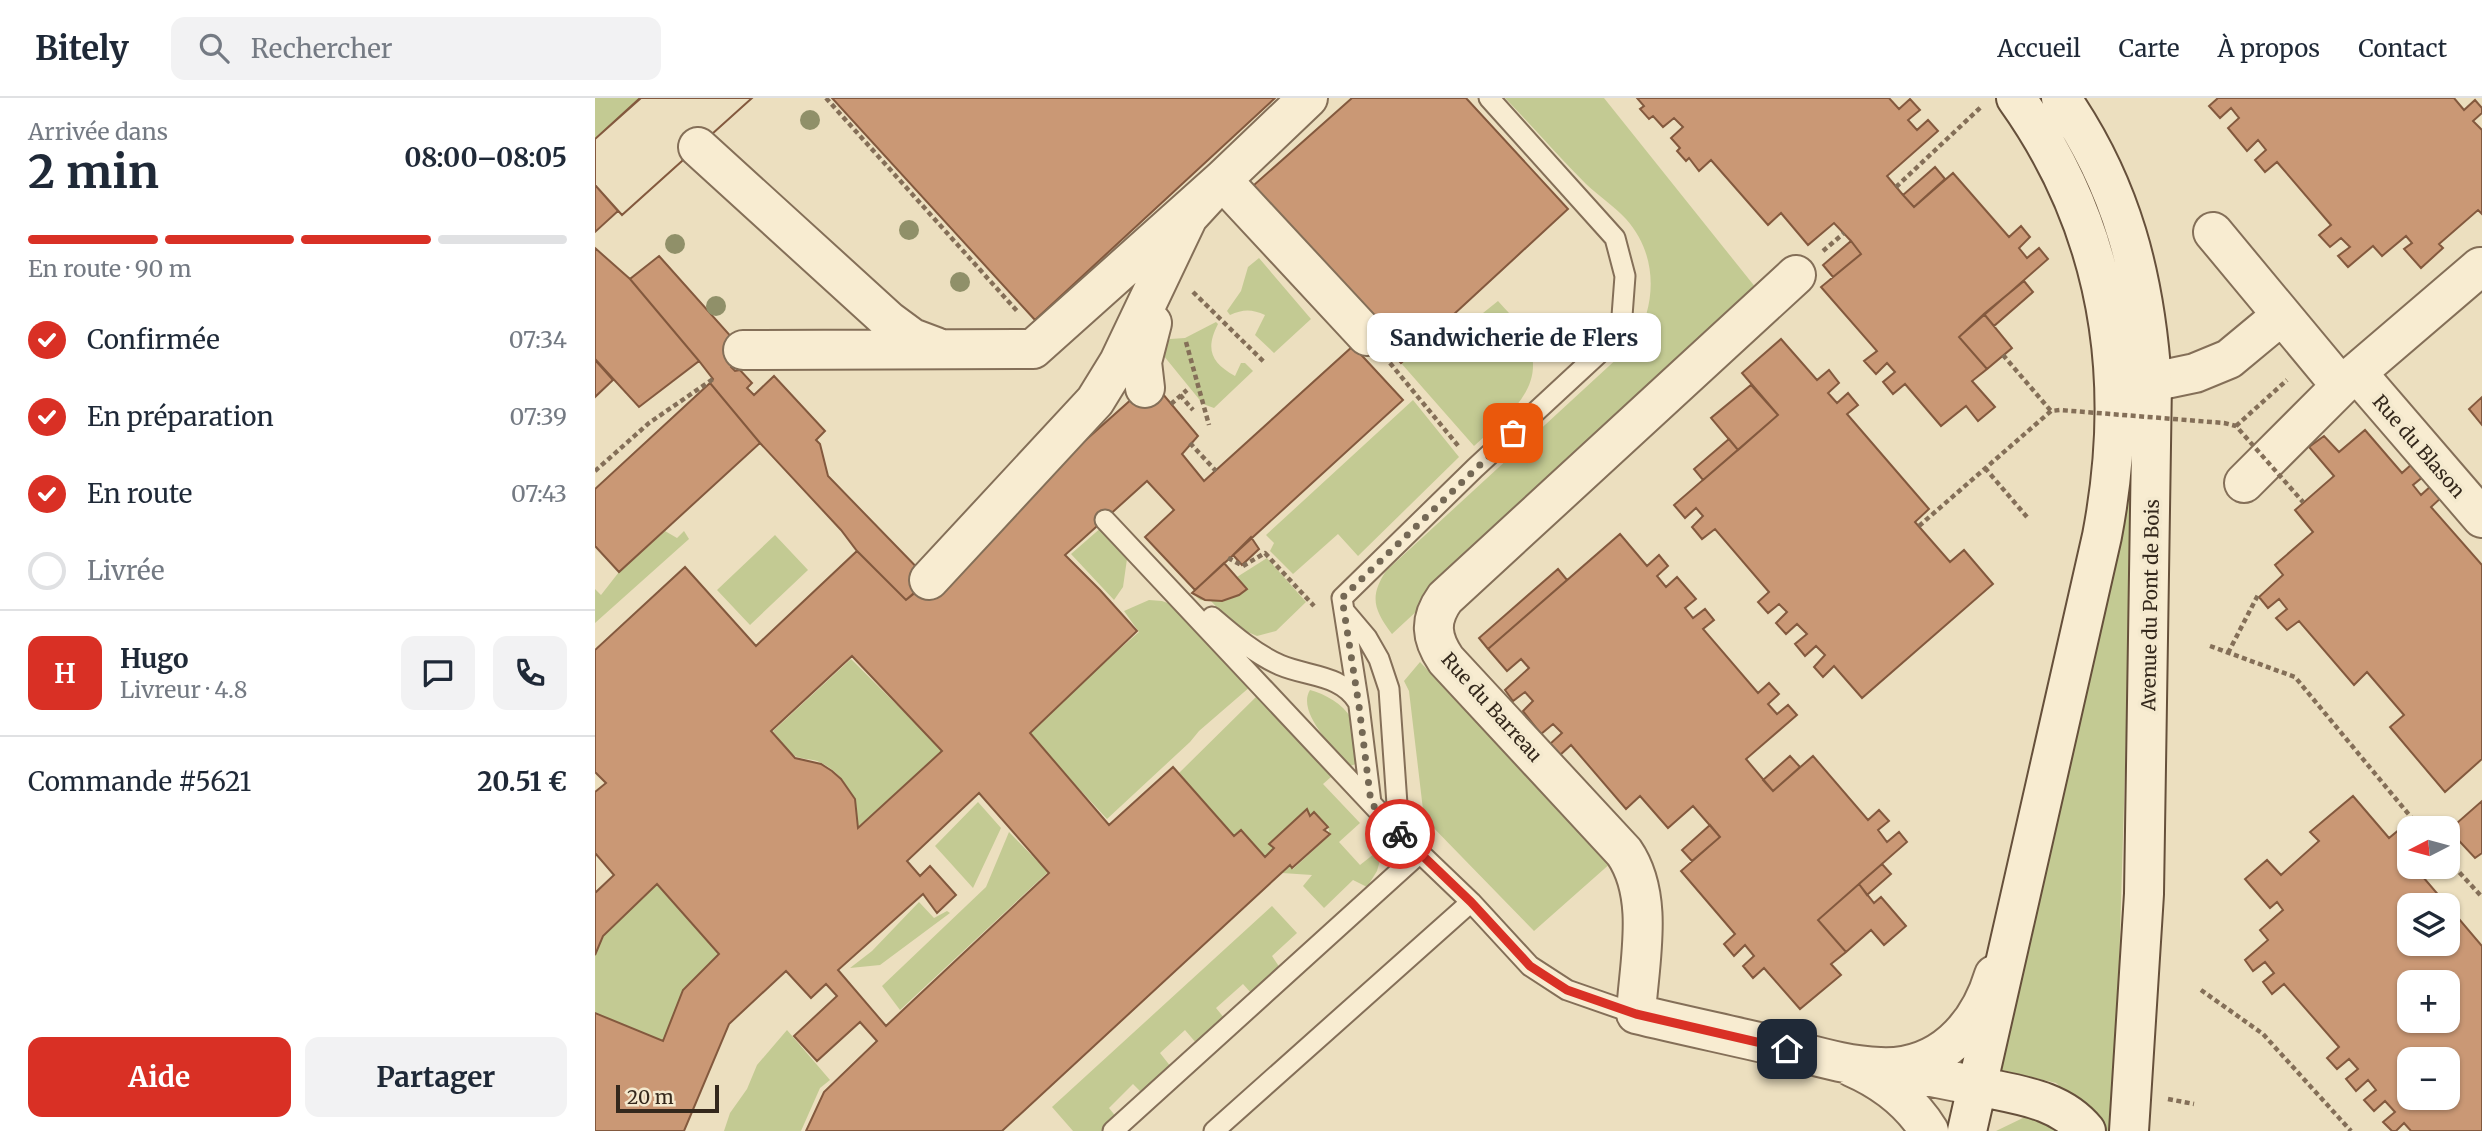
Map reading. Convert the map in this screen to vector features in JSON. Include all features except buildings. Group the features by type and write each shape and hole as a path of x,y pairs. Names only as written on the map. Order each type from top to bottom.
{"street":[{"path":"743,350 1033,349 1234,169 1308,98"},
{"name":"Avenue du Pont de Bois","path":"2061,98 2099,159 2122,216 2146,315 2152,382 2144,894 2129,1131"},
{"path":"1967,1131 2105,523 2113,468 2116,401 2111,328 2094,260 2067,186 2052,156 2001,100"},
{"path":"698,147 889,321 912,338 942,349"},
{"path":"1158,206 1164,210 1176,209 1234,169"},
{"path":"929,580 1095,401 1119,362 1188,217 1234,169"},
{"path":"1234,169 1367,336"},
{"name":"Rue du Blason","path":"2213,232 2282,315 2349,379 2482,518"},
{"path":"1158,396 1142,362 1165,266"},
{"path":"2243,483 2349,379 2480,267"},
{"name":"Rue du Barreau","path":"1636,1014 1643,907 1634,867 1624,852 1446,660 1432,631 1433,621 1445,598 1797,275"},
{"path":"2152,382 2215,367 2242,350 2282,315"},
{"path":"1880,1067 1905,1066 1938,1054 1964,1033 1978,1015 1989,992 2038,820"},
{"path":"1636,1014 1837,1060 1977,1086 2060,1107 2086,1131"},
{"path":"1837,1060 1870,1074 1889,1087 1916,1111 1929,1131"}],"lane":[{"path":"1371,803 1342,598 1475,468 1608,344 1622,316 1625,276 1615,238 1489,98"},
{"path":"1359,706 1351,691 1341,684 1281,666 1248,647 1201,608 1110,515 1371,803 1471,902 1530,966 1567,990 1636,1014"},
{"path":"1344,611 1367,638 1379,659 1389,689 1399,833"},
{"path":"1113,1131 1421,852"},
{"path":"1214,1131 1471,902"}],"path":[{"path":"826,98 1043,341"},
{"path":"1896,187 2001,100"},
{"path":"1221,317 1265,363"},
{"path":"1185,338 1209,425"},
{"path":"2003,355 2050,411"},
{"path":"595,471 649,423 713,379"},
{"path":"2236,426 2285,382"},
{"path":"1158,396 1187,390"},
{"path":"1417,395 1475,468"},
{"path":"1919,526 2050,411 2236,426 2303,502"},
{"path":"1190,443 1216,471"},
{"path":"1985,468 2027,517"},
{"path":"1228,558 1243,566 1265,553 1314,606"},
{"path":"2228,653 2259,593"},
{"path":"2210,646 2295,677 2410,816"},
{"path":"2461,874 2482,897"},
{"path":"2201,990 2263,1034 2351,1131"},
{"path":"2162,1098 2195,1104"}],"green space":[{"path":"595,98 640,98 595,139"},
{"path":"1505,98 1604,98 1760,293 1392,634 1381,618 1376,603 1377,588 1386,571 1634,343 1647,312 1651,280 1649,264 1636,233 1626,219 1586,184"},
{"path":"1259,258 1311,319 1274,353 1255,335 1265,315 1247,310 1230,315 1227,311 1241,291 1248,267"},
{"path":"1498,301 1525,332 1533,369 1530,383 1516,407 1474,446 1401,363 1448,319 1452,329 1483,313"},
{"path":"1216,322 1218,324 1211,348 1220,366 1235,376 1241,363 1245,363 1253,371 1214,408 1203,404 1159,350 1170,339 1185,338"},
{"path":"1413,400 1459,457 1358,556 1338,534 1293,574 1270,551 1274,543 1266,535"},
{"path":"2125,500 2133,502 2116,1070 2112,1131 2101,1131 2081,1106 2056,1083 1998,1069"},
{"path":"1103,526 1127,559 1123,587 1114,600 1071,554"},
{"path":"665,531 677,538 684,531 689,539 595,623 595,589 601,595 619,572"},
{"path":"775,535 808,570 750,625 717,590"},
{"path":"1267,558 1306,602 1276,631 1257,636 1234,626 1211,601 1200,600 1192,593 1213,600 1234,597 1247,589 1237,577"},
{"path":"1149,600 1176,606 1251,686 1199,731 1107,819 1026,731 1139,632 1124,611"},
{"path":"851,659 943,751 858,827 852,797 835,772 817,761 795,756 773,731"},
{"path":"1420,662 1612,862 1534,931 1424,818 1409,691 1404,681"},
{"path":"1310,690 1333,700 1351,718 1355,734 1356,764 1350,766 1319,730 1308,709"},
{"path":"1258,695 1331,777 1323,784 1360,823 1339,842 1360,865 1384,846 1377,871 1367,887 1353,880 1324,908 1303,886 1312,875 1282,873 1290,866 1293,869 1330,835 1328,827 1314,812 1310,816 1306,809 1269,844 1274,848 1265,857 1241,831 1234,836 1179,773"},
{"path":"978,802 1001,828 973,888 935,846"},
{"path":"1009,832 1048,872 900,1010 882,986 986,887"},
{"path":"657,884 719,954 683,990 663,1041 595,1013 595,955 603,936"},
{"path":"919,902 934,918 947,911 950,913 880,965 850,968 872,951"},
{"path":"1272,906 1297,933 1272,956 1280,968 1252,994 1243,984 1216,1008 1225,1019 1197,1044 1185,1030 1160,1053 1171,1067 1143,1094 1133,1084 1109,1108 1117,1118 1103,1131 1073,1131 1052,1107"},
{"path":"787,1030 830,1080 820,1088 801,1131 724,1131 730,1113 747,1089 757,1065"},
{"path":"2027,1116 2069,1131 1996,1131"}],"way so far":[{"path":"1400,834 1371,803 1342,598 1513,433"}],"place":[{"name":"Sandwicherie de Flers","path":"1513,433"}],"route":[{"path":"1400,834 1471,902 1530,966 1567,990 1636,1014 1787,1049"}]}
